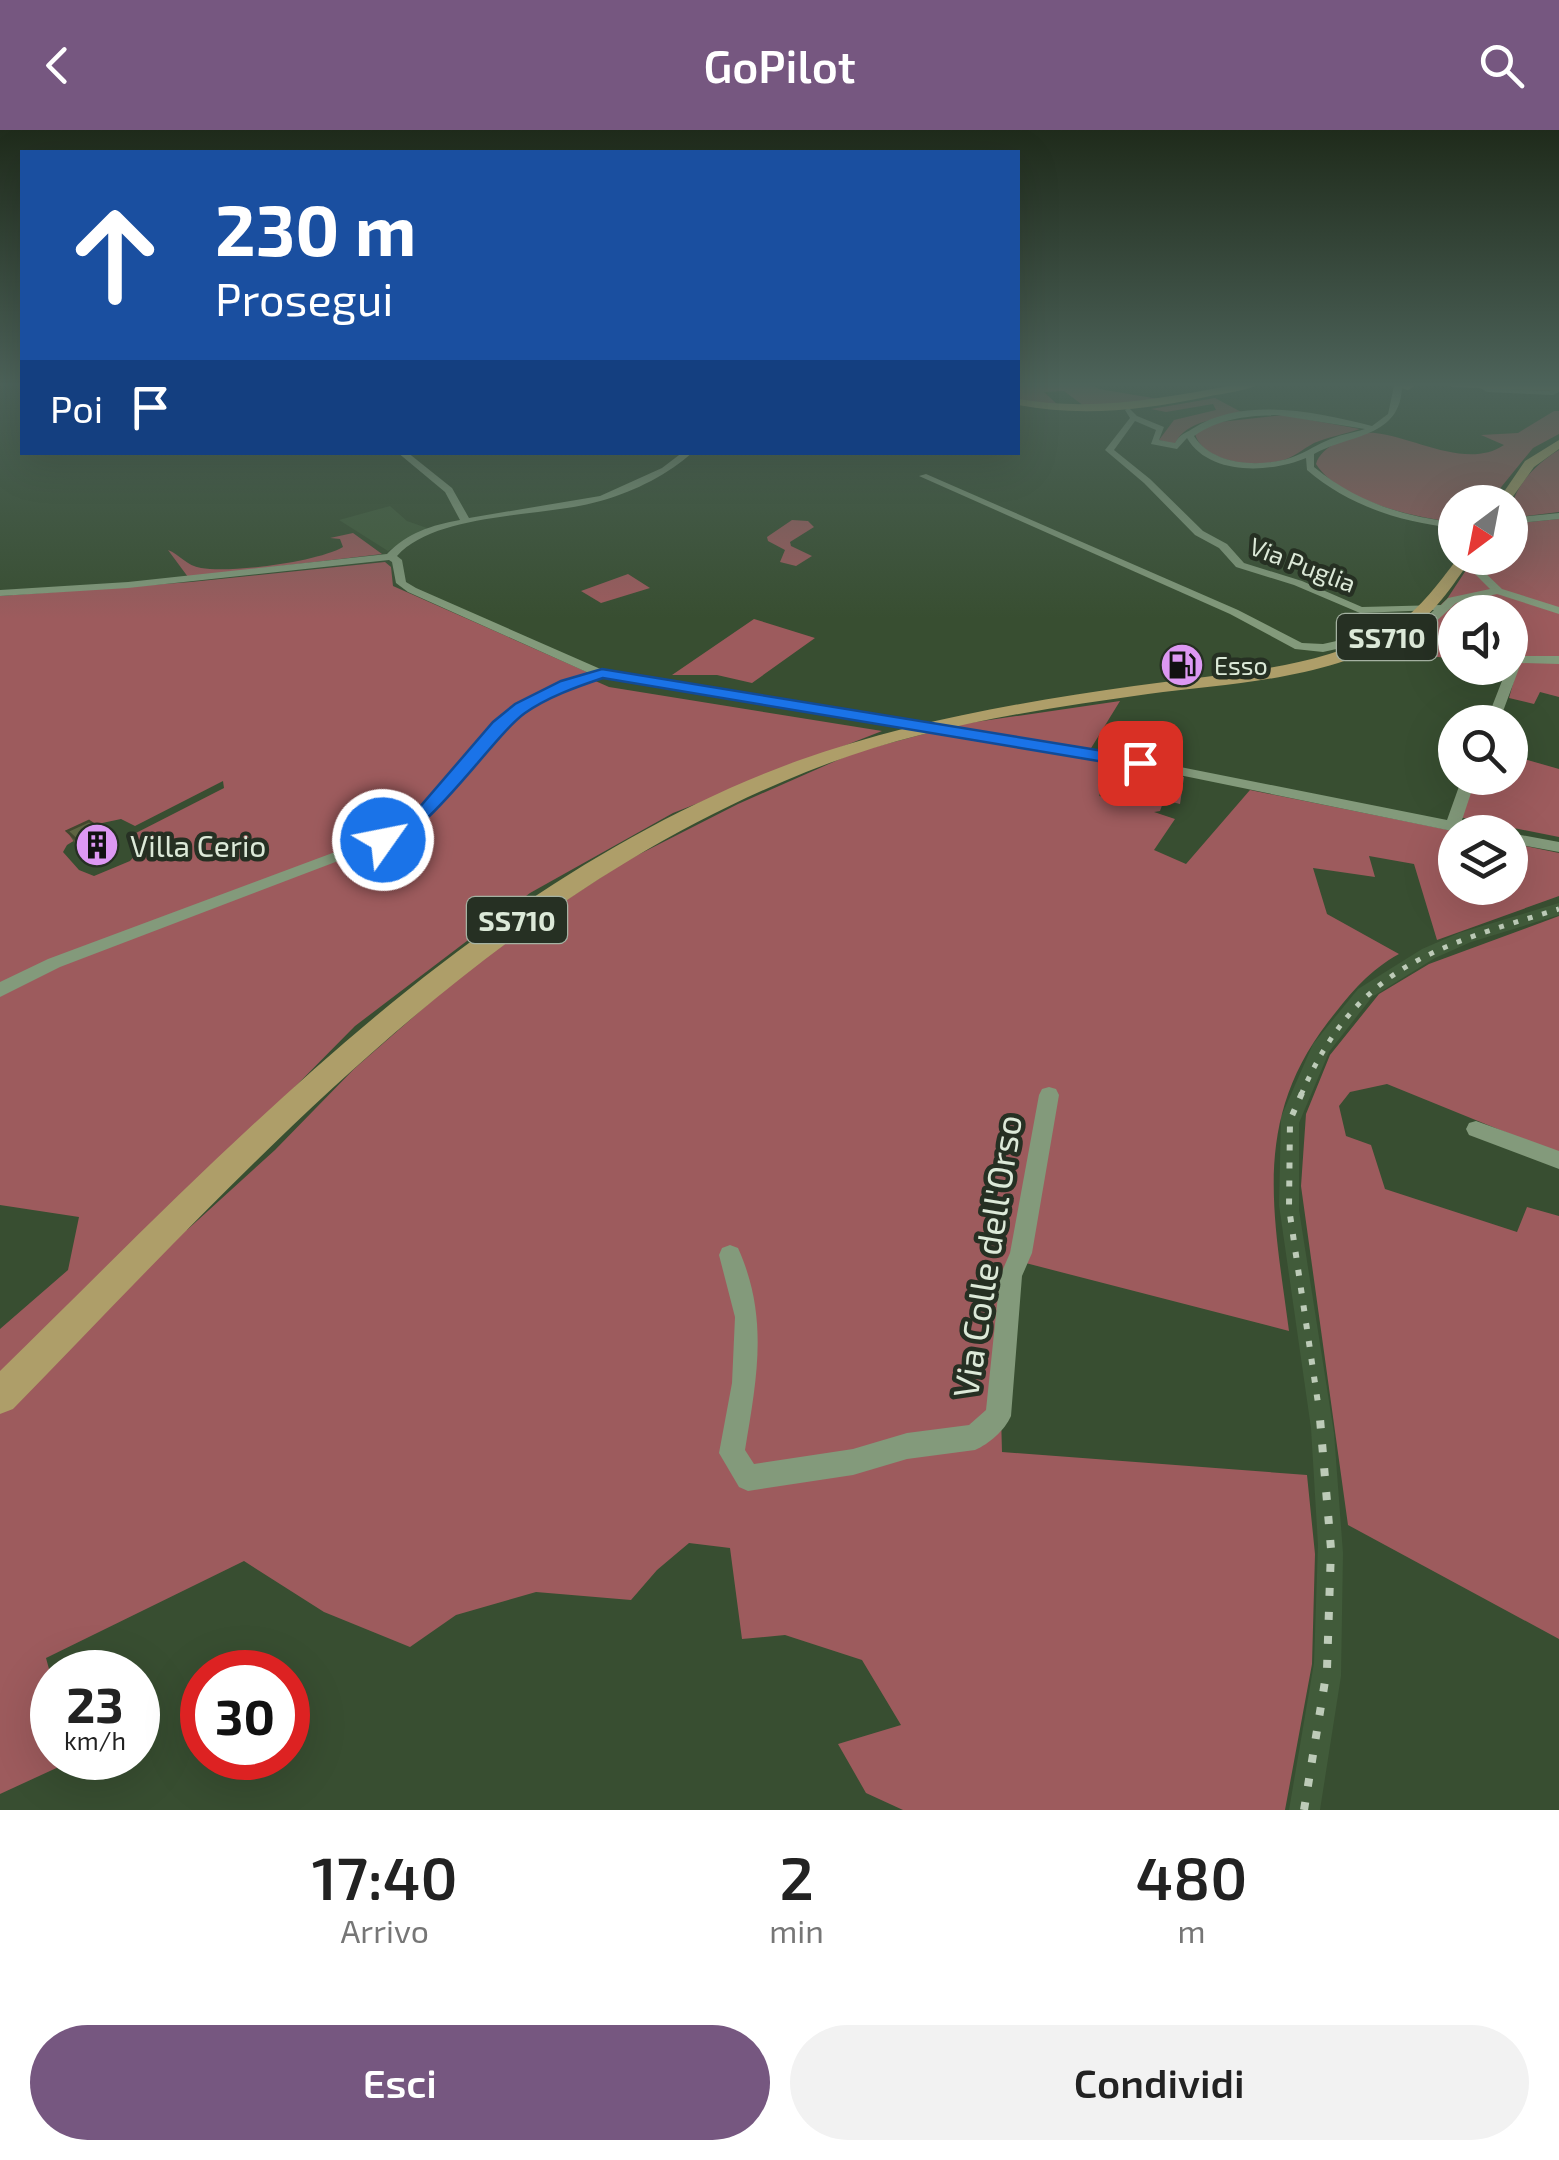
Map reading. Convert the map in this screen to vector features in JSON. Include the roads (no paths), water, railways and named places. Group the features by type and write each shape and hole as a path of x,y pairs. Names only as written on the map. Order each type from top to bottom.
{"main road":[{"path":"1515,485 1531,462"},
{"name":"SS710","path":"8,1388 262,1138 371,1037 500,932 606,862 738,792 867,743 987,714 1235,678 1315,662 1389,636 1431,607 1453,575"}],"street":[{"path":"415,462 449,490 465,520"},
{"path":"390,557 394,550 422,532 465,520 602,498 675,462"},
{"name":"Via Puglia","path":"1124,462 1199,532 1222,546 1233,561 1360,610 1438,607"},
{"path":"1237,462 1281,462"},
{"path":"1310,462 1310,468 1334,487 1408,517 1438,522"},
{"path":"923,476 1310,649 1368,638 1412,638 1438,614"},
{"path":"1528,520 1559,516"},
{"path":"0,594 128,585 390,557 397,560 400,583 412,590 602,674 1062,750 1438,823"},
{"path":"1481,575 1498,591 1559,611"},
{"path":"1478,595 1498,591"},
{"path":"1499,705 1516,660 1559,660"},
{"path":"0,990 54,963 383,840 424,813 499,726 521,708 567,684 602,674"},
{"path":"1528,841 1559,847"},
{"name":"Via Colle dell'Orso","path":"730,1254 747,1316 744,1382 732,1453 748,1478 852,1462 907,1446 975,1436 998,1416 1011,1276 1021,1253 1048,1095"},
{"path":"1476,1130 1559,1160"}],"railway":[{"path":"1302,1093 1347,1017 1404,968 1474,936 1559,909"},
{"path":"1302,1093 1290,1120 1289,1208 1319,1410"},
{"path":"1304,1810 1327,1669 1331,1549 1319,1407"}],"place":[{"name":"Esso","path":"1182,665"},
{"name":"Villa Cerio","path":"97,845"}]}
